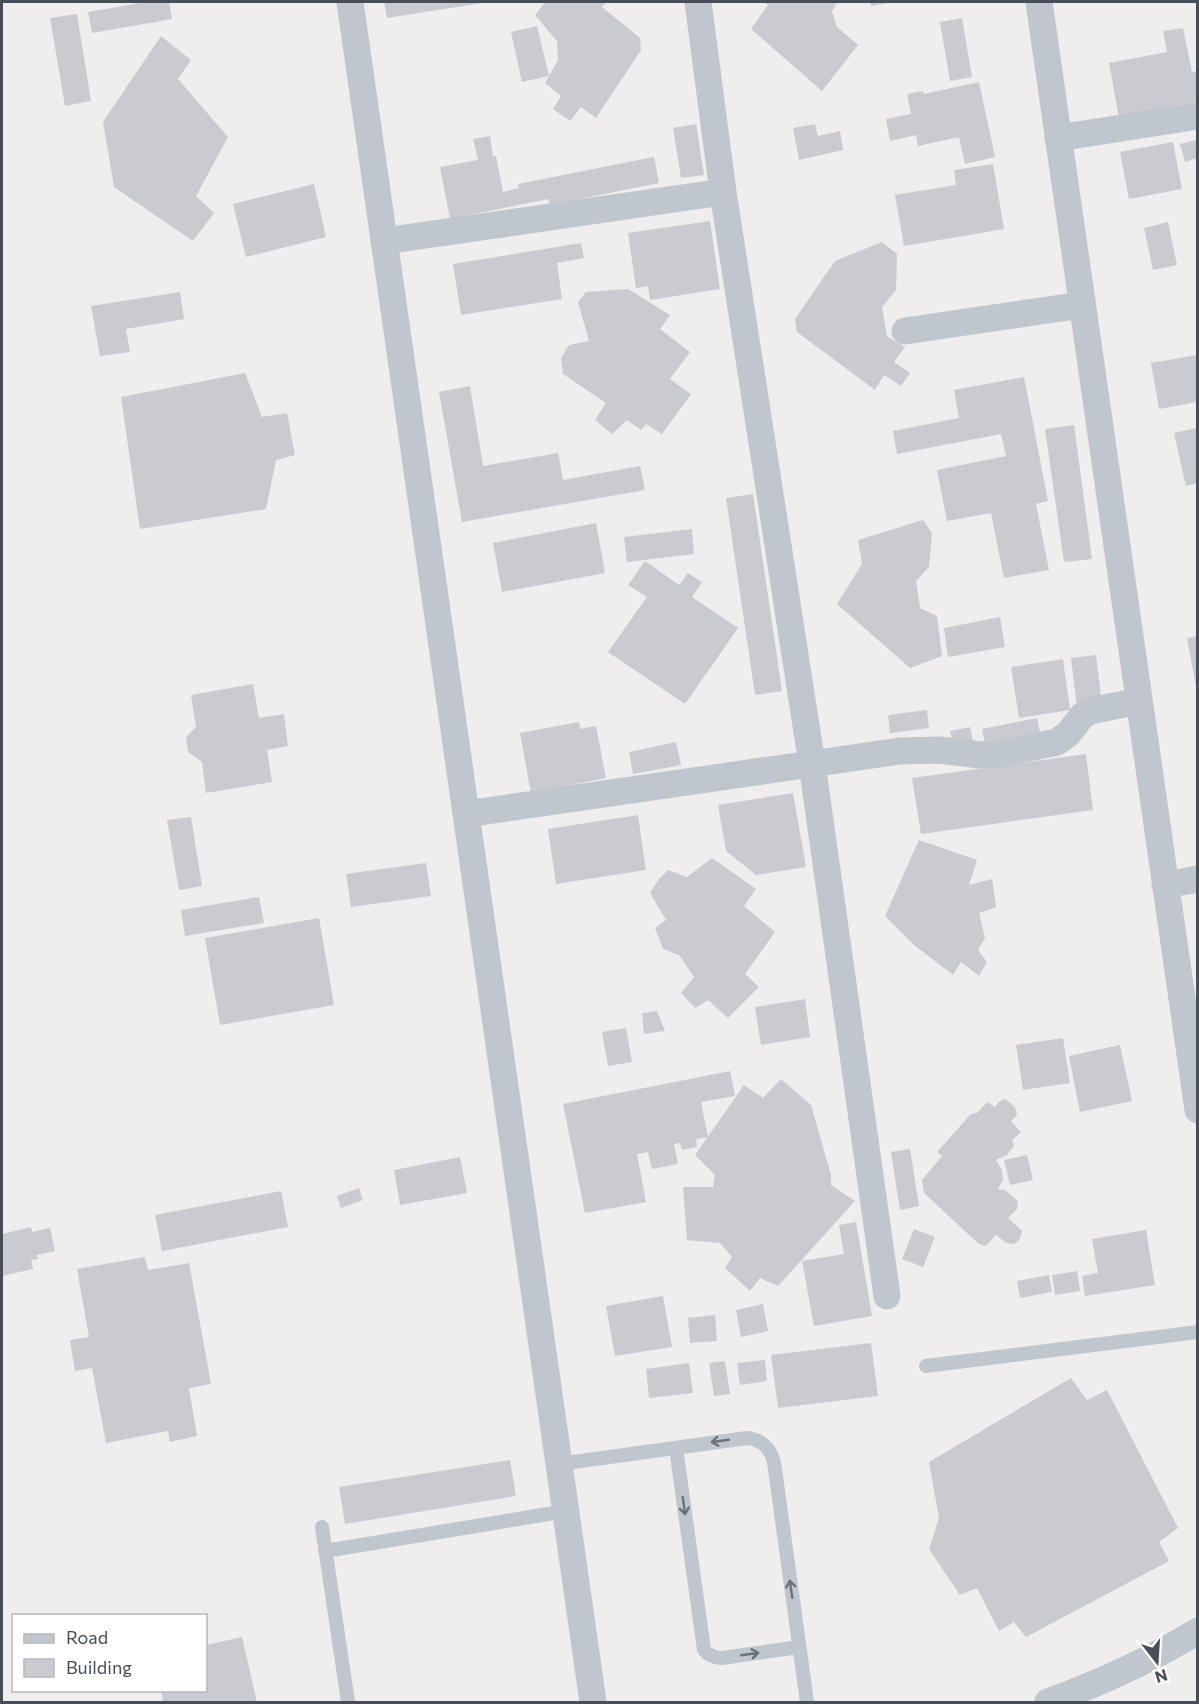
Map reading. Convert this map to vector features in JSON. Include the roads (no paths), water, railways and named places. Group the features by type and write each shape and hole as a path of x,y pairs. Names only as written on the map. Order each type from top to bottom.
{"street":[{"path":"350,2 593,1702"},
{"path":"698,2 723,192 812,764 887,1296"},
{"path":"1039,2 1197,1110"},
{"path":"1058,138 1197,116"},
{"path":"384,241 723,192"},
{"path":"905,331 1082,305"},
{"path":"466,814 910,750 939,750 980,755 1000,754 1057,742 1068,734 1082,716 1090,711 1139,701"},
{"path":"1165,885 1197,879"},
{"path":"1048,1702 1092,1686 1142,1663 1197,1631"}],"lane":[{"path":"926,1366 1197,1332"},
{"path":"559,1464 747,1438 757,1439 765,1444 771,1452 807,1702"},
{"path":"676,1448 704,1650 715,1658 722,1658 799,1647"},
{"path":"325,1551 566,1512"},
{"path":"321,1527 348,1702"}]}
